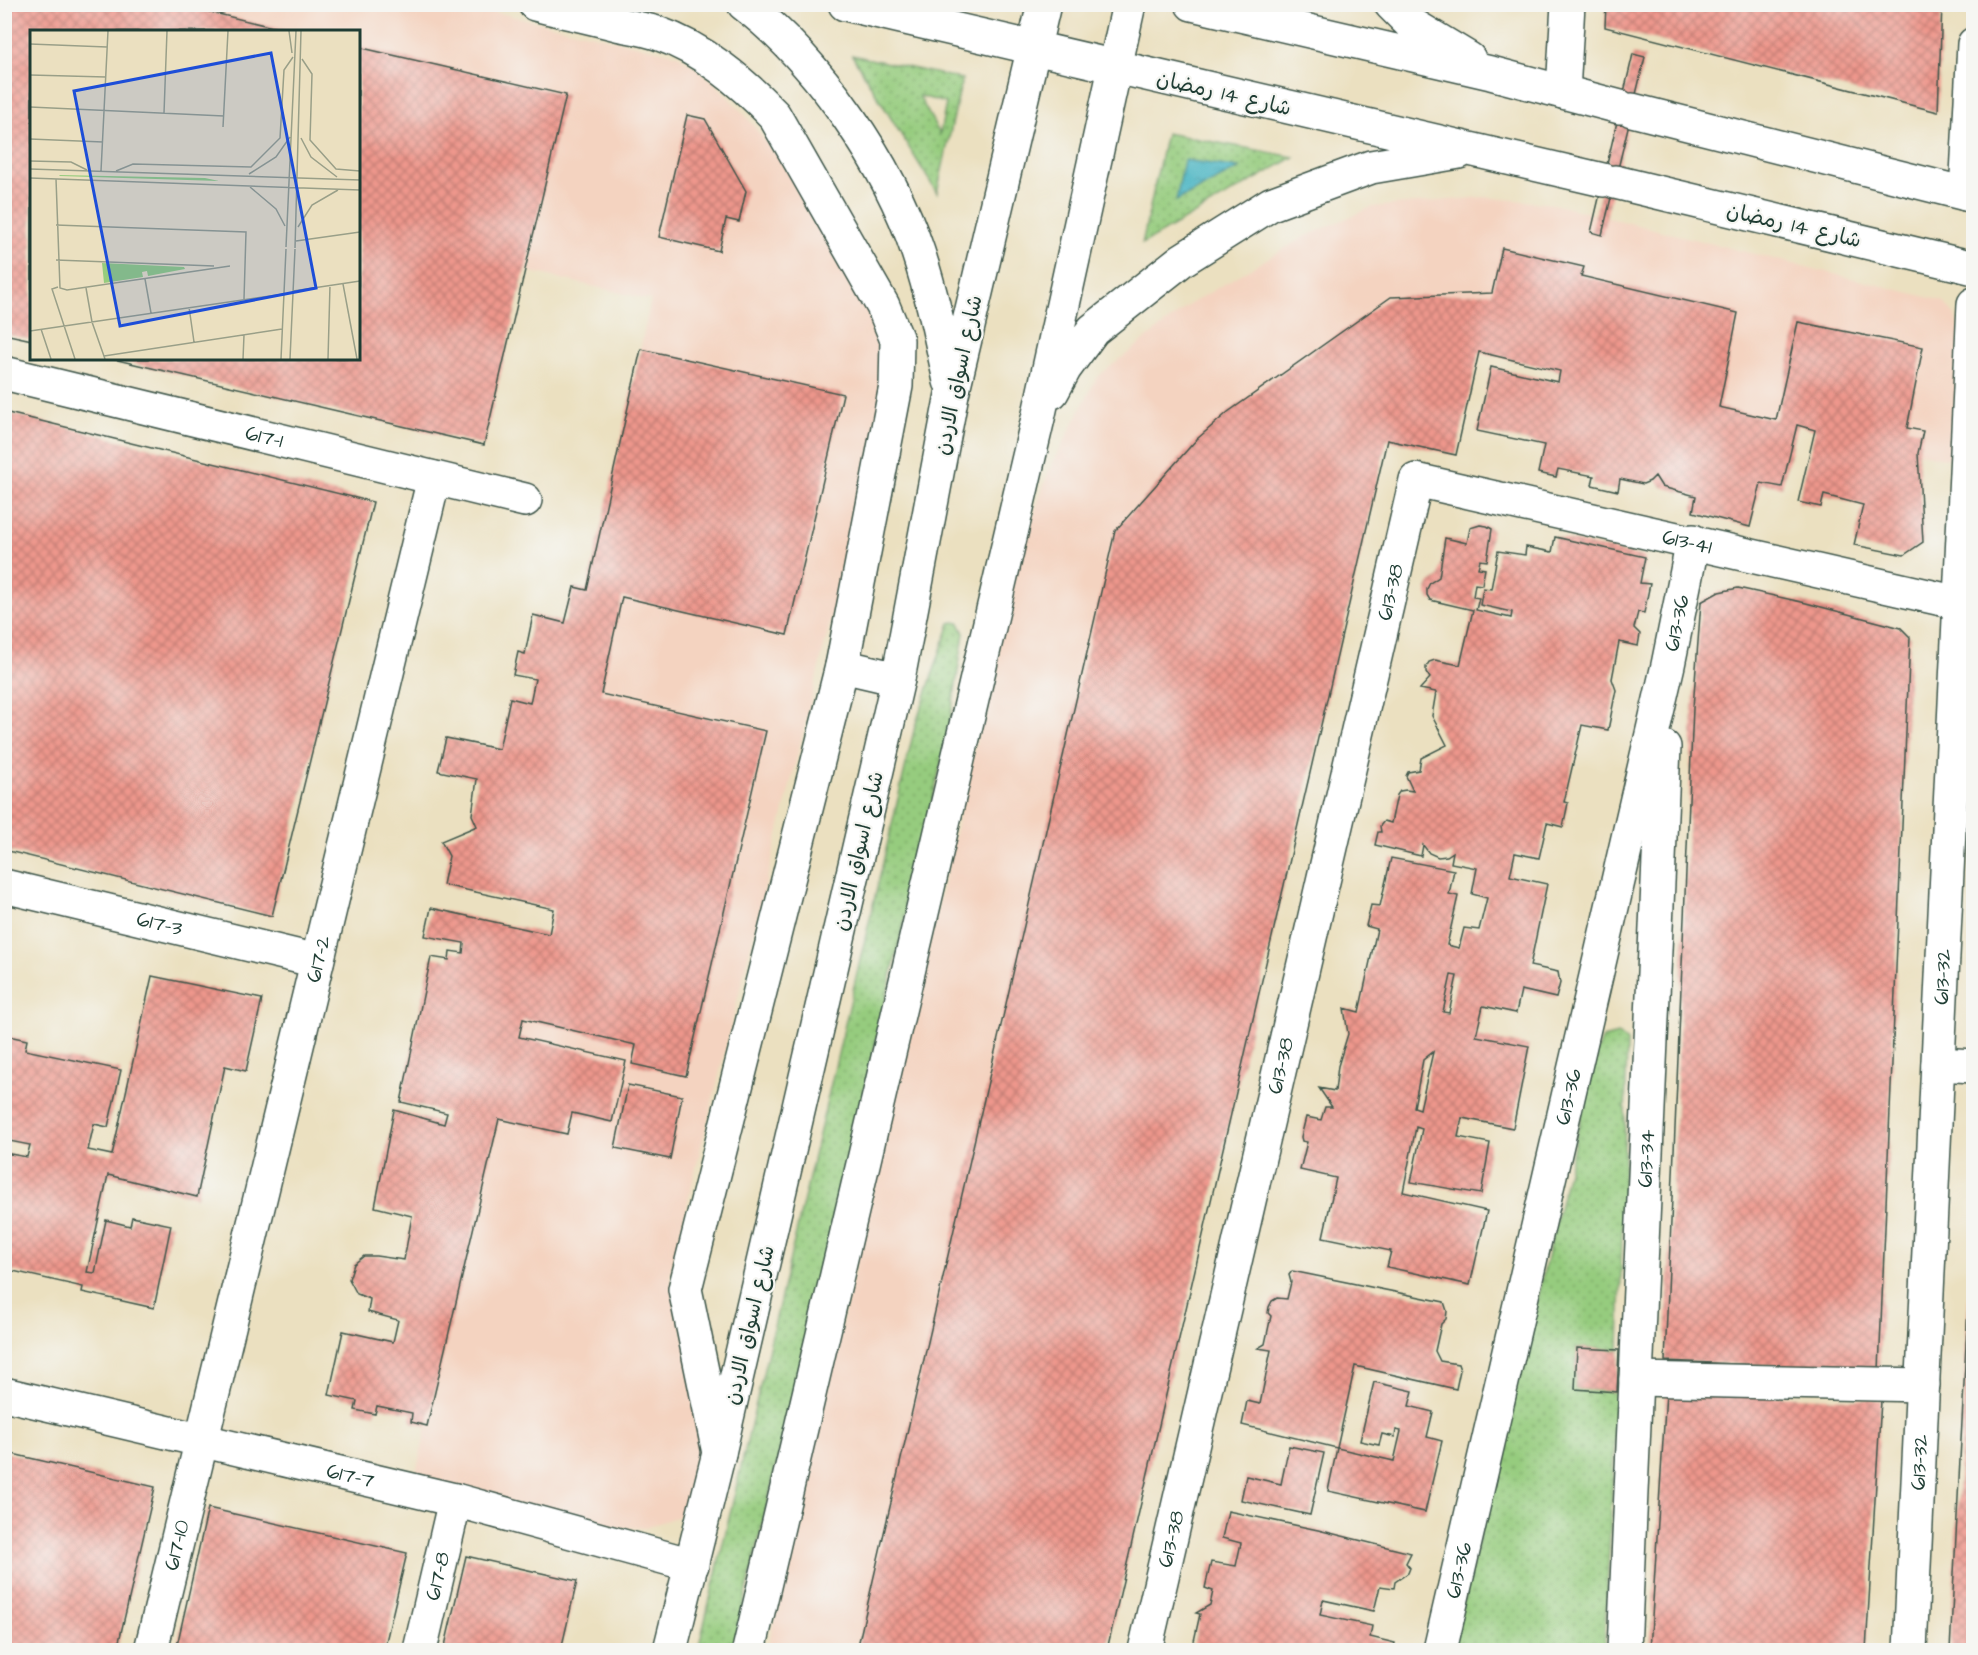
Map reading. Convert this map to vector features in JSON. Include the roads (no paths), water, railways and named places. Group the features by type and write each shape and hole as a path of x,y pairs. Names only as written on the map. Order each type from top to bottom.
{"street":[{"path":"535,4 656,33 673,40 706,58 754,95 774,115 883,306 897,340 896,386 842,666 685,1289 719,1453"},
{"path":"744,4 808,65 852,122 889,184 918,251 938,321 952,394"},
{"name":"شارع 14 رمضان","path":"845,4 1974,268"},
{"name":"شارع اسواق الاردن","path":"670,1650 719,1453 898,680 952,394 1044,4"},
{"path":"749,1650 1039,414 1129,4"},
{"path":"1192,4 1491,73 1970,195 1974,44"},
{"path":"1391,4 1411,24 1491,73"},
{"path":"1563,92 1568,4"},
{"path":"1039,414 1065,368 1093,330 1182,260 1272,204 1371,167 1473,149"},
{"name":"613-32","path":"1910,1650 1974,304"},
{"name":"617-1","path":"4,373 525,500"},
{"name":"617-2","path":"201,1440 434,478"},
{"name":"613-41","path":"1416,480 1959,603"},
{"name":"613-38","path":"1145,1650 1416,480"},
{"name":"613-36","path":"1440,1650 1668,665 1693,541"},
{"name":"613-34","path":"1624,1650 1668,665"},
{"path":"842,666 898,680"},
{"name":"617-3","path":"4,886 317,961"},
{"path":"1938,1064 1974,1066"},
{"path":"1636,1379 1923,1385"},
{"name":"617-7","path":"4,1394 455,1500 692,1565"},
{"name":"617-10","path":"151,1650 201,1440"},
{"name":"617-8","path":"420,1650 455,1500"}],"water":[{"path":"1185,160 1240,168 1176,201"}]}
